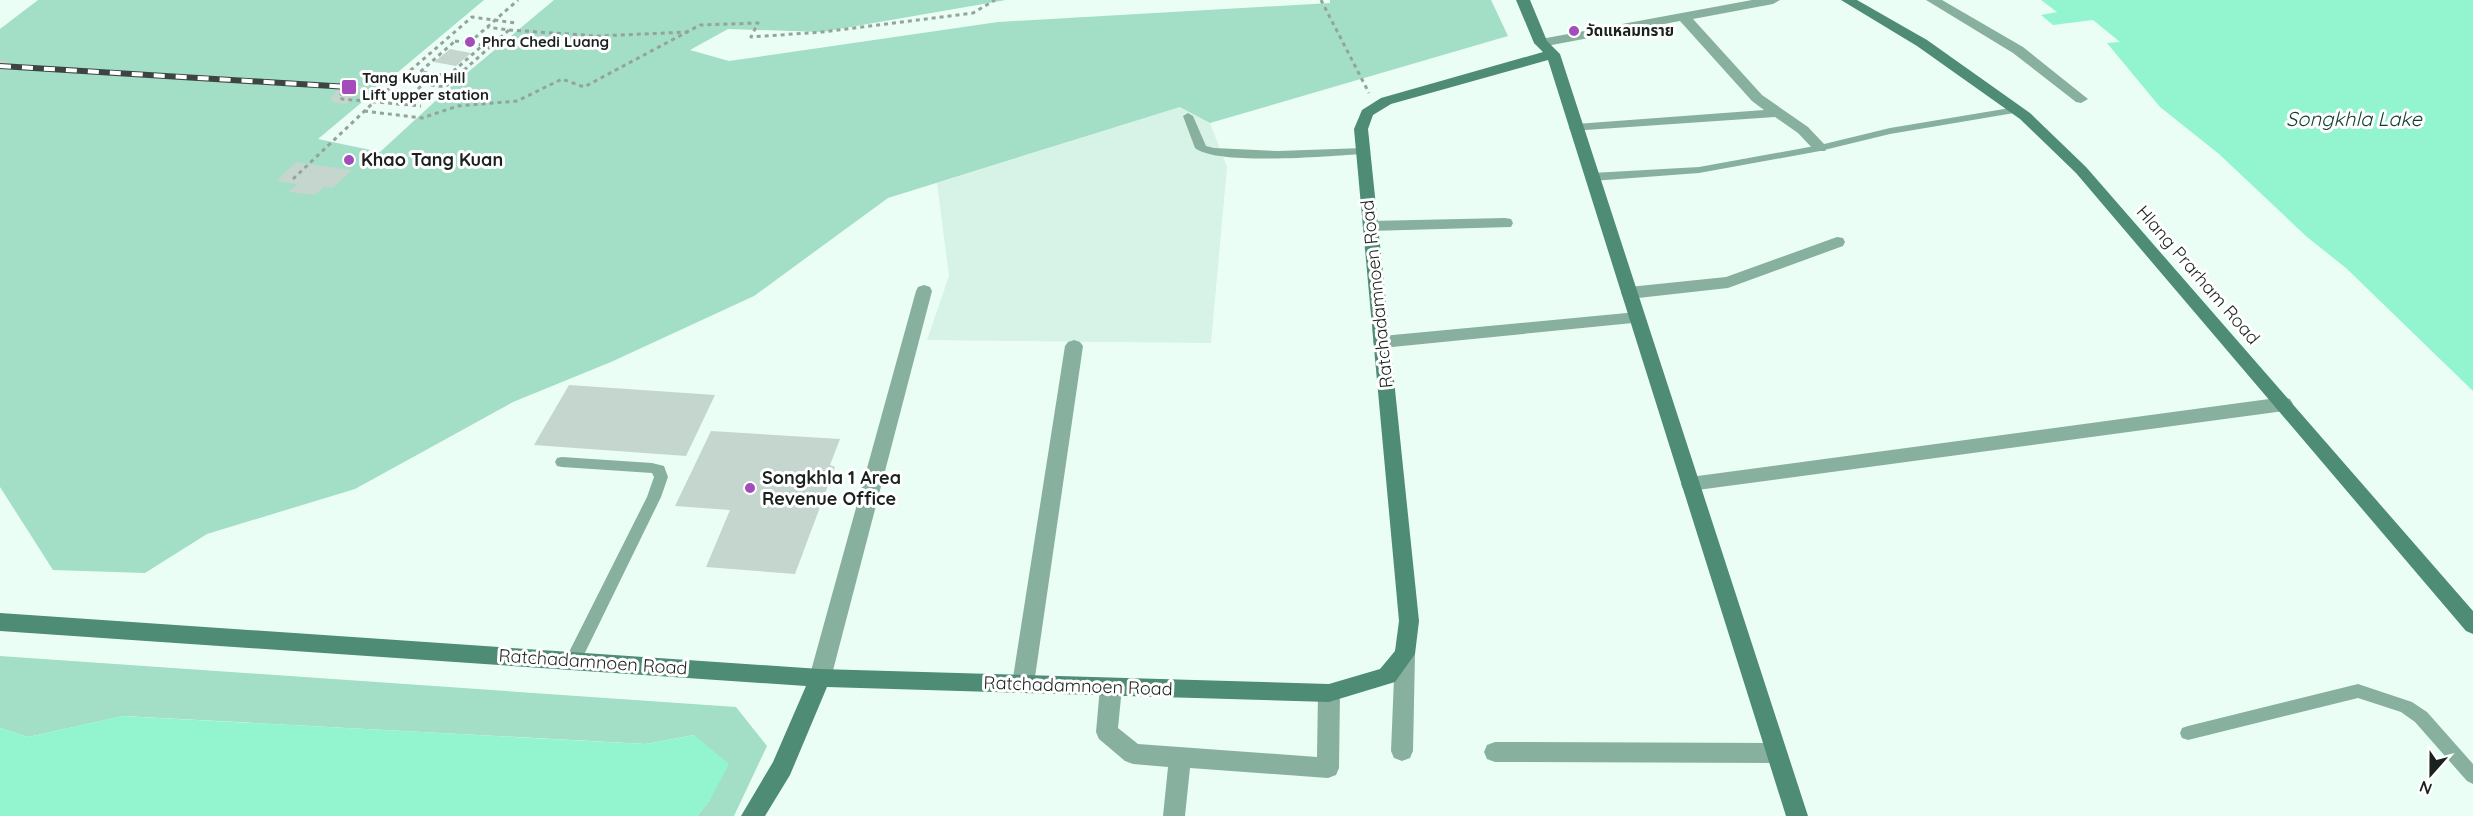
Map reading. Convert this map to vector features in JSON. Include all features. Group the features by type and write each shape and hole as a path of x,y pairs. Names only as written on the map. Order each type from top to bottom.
{"street":[{"path":"1523,0 1547,49 1576,128 1797,816"},
{"path":"1377,107 1386,101 1547,49 1683,16 1773,0"},
{"name":"Hlang Prarham Road","path":"1848,0 1922,44 2016,110 2081,170 2473,625"},
{"path":"1933,0 2018,50 2081,99"},
{"path":"1683,16 1752,93 1803,130 1821,148"},
{"name":"Ratchadamnoen Road","path":"0,622 820,678 1329,693 1387,676 1405,654 1409,621 1361,129 1367,113 1377,107"},
{"path":"1576,128 1777,113"},
{"path":"1371,226 1506,223"},
{"path":"1629,293 1728,282 1837,242"},
{"path":"752,816 782,768 820,678 924,291"},
{"path":"1382,342 1637,318"},
{"path":"1023,684 1074,346"},
{"path":"1690,484 2284,404"},
{"path":"1402,751 1405,654"},
{"path":"1111,687 1107,732 1133,754 1328,768 1329,693"},
{"path":"1495,752 1776,753"},
{"path":"1174,816 1180,758"}],"lane":[{"path":"1592,177 1699,170 1821,148 1890,131 2016,110"},
{"path":"1188,116 1202,148 1209,151 1258,154 1363,151"},
{"path":"562,462 652,468 659,470 661,477 654,497 573,660"},
{"path":"2188,733 2358,691 2406,706 2421,717 2473,776"}],"path":[{"path":"469,43 518,0"},
{"path":"364,111 422,118 458,106 517,101 562,80 584,87 700,25 758,23 751,37 822,32 973,13 995,0"},
{"path":"1321,0 1377,107"},
{"path":"293,179 364,111 472,17 516,23"},
{"path":"488,27 598,36 688,32"},
{"path":"399,80 445,87 509,30"},
{"path":"455,41 483,45 448,76 420,72 438,56 455,41"},
{"path":"428,55 438,56"},
{"path":"418,89 434,74"},
{"path":"349,87 339,96 342,99 421,106"}],"shaded area":[{"path":"38,0 484,0 318,139 380,152 455,83 554,0 1006,0 822,32 728,29 690,50 729,61 998,22 1330,3 1330,0 1491,0 1508,36 1210,123 1180,107 888,198 754,296 611,362 513,402 355,489 207,534 145,573 53,570 0,487 0,29"},
{"path":"1180,107 1210,123 1227,167 1211,343 927,340 949,276 937,183"},
{"path":"0,656 736,707 767,746 734,816 697,816 710,800 694,735 646,744 123,716 28,737 0,728"}],"water":[{"name":"Songkhla Lake","path":"2041,0 2473,0 2473,391 2346,268 2307,237 2219,154 2160,107 2107,43 2120,42 2093,20 2053,25 2041,15 2057,12"},
{"path":"122,716 646,744 694,735 729,764 710,800 697,816 0,816 0,728 28,737"}],"building":[{"path":"450,49 471,53 456,66 434,62"},
{"path":"0,60 8,61 4,64 364,86 347,104 335,103 330,99 338,89 0,69"},
{"path":"296,162 352,170 333,188 324,187 315,195 288,192 297,184 276,181"},
{"path":"569,385 715,395 686,456 534,445"},
{"path":"711,431 840,439 830,465 835,467 795,574 706,567 730,510 675,506"}],"railway":[{"path":"0,66 349,87"}],"place":[{"name":"วัดแหลมทราย","path":"1574,31"},
{"name":"Phra Chedi Luang","path":"470,42"},
{"name":"Tang Kuan Hill Lift upper station","path":"349,87"},
{"name":"Khao Tang Kuan","path":"349,160"},
{"name":"Songkhla 1 Area Revenue Office","path":"750,488"}]}
